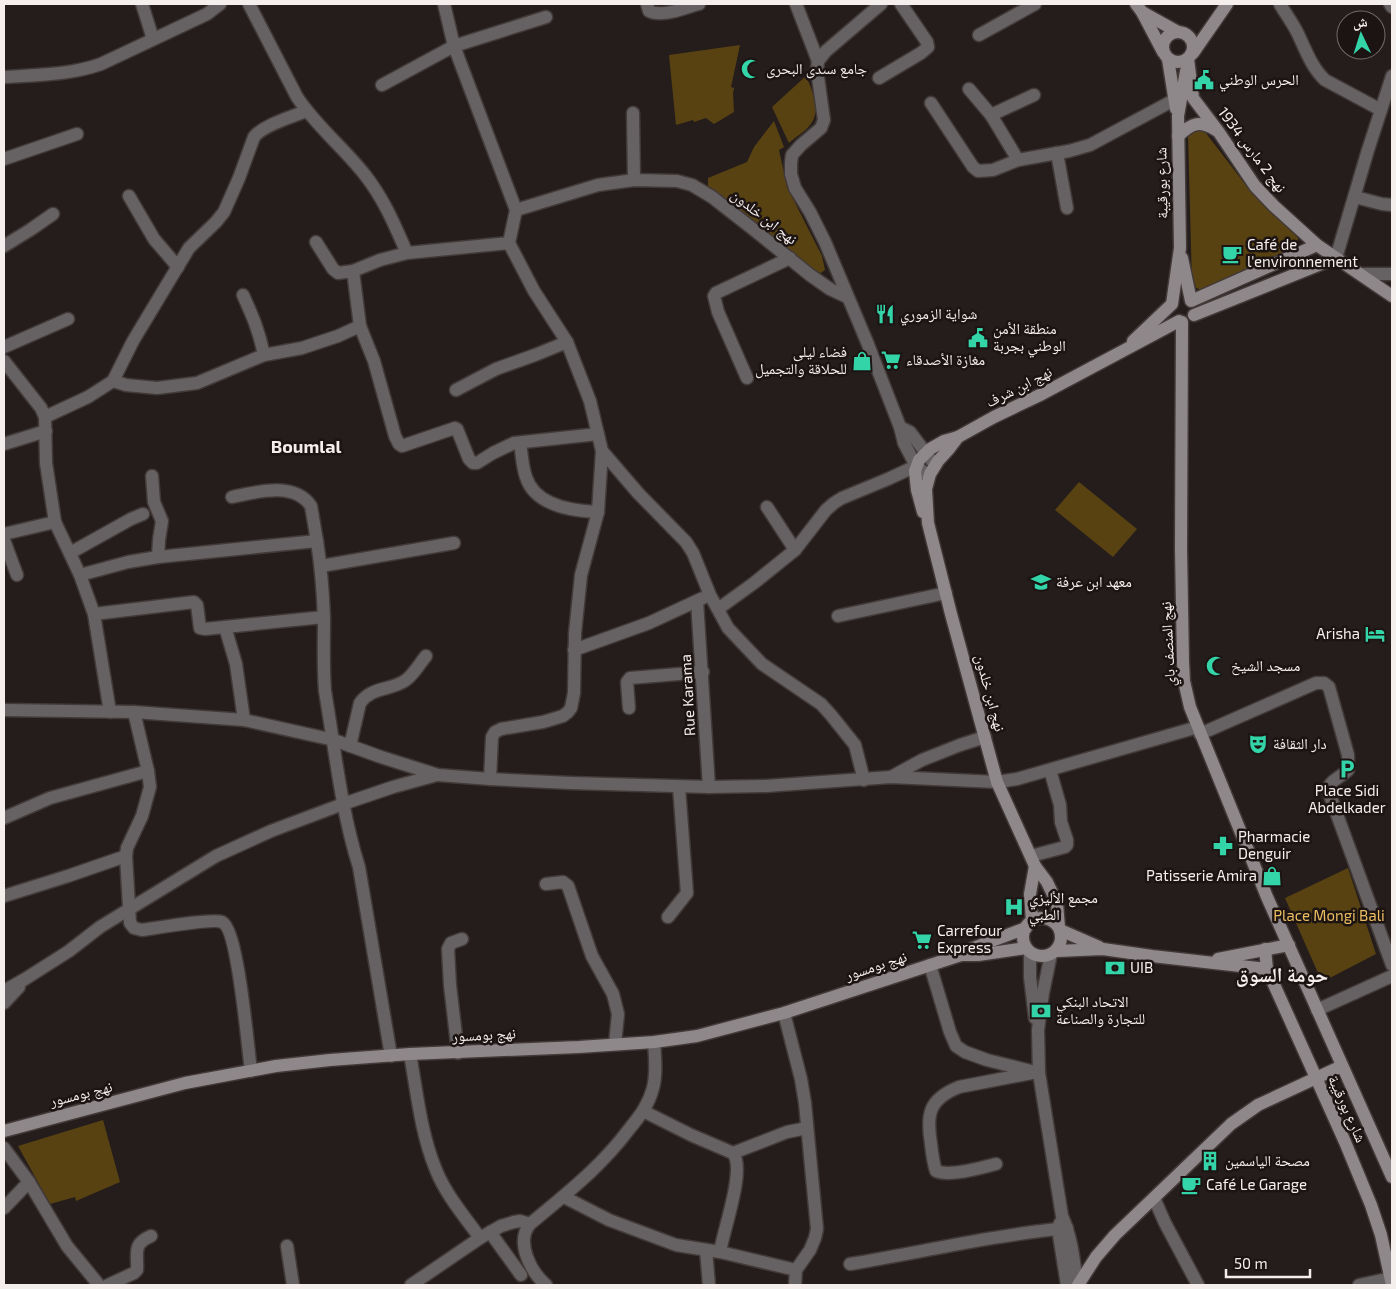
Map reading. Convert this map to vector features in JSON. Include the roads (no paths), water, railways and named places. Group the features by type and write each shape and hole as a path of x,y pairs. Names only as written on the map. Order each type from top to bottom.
{"main road":[{"path":"1214,21 1196,30 1169,35 1165,38 1162,48 1166,56 1176,63 1185,61 1227,4"},
{"name":"شارع بورقيبة","path":"1139,8 1181,32"},
{"name":"شارع بورقيبة","path":"1139,8 1166,56 1177,100 1180,248 1172,304"},
{"path":"1181,32 1191,39 1193,44 1190,56"},
{"name":"شارع بورقيبة","path":"1177,100 1190,56"},
{"name":"نهج 2 مارس 1934","path":"1190,56 1193,98 1255,186 1317,246 1392,296"},
{"path":"1178,136 1185,129 1201,124 1206,124 1218,131"},
{"path":"1191,301 1317,246"},
{"name":"شارع بورقيبة","path":"1180,248 1191,301"},
{"path":"1194,315 1195,307 1188,299 1181,297 1172,304 1170,311 1174,318 1181,322 1188,321 1194,315 1336,258"},
{"name":"نهج ابن شرف","path":"1121,352 1172,304"},
{"name":"نهج ابن شرف","path":"925,453 944,441 958,436 1042,394 1181,322"},
{"name":"نهج المنصف باي","path":"1181,322 1184,681 1190,707 1199,731 1289,945"},
{"name":"نهج ابن شرف","path":"932,471 958,436"},
{"path":"916,466 925,453"},
{"name":"نهج ابن خلدون","path":"916,466 916,490 928,523 997,782 1033,861 1047,882 1057,903 1060,928"},
{"name":"نهج ابن خلدون","path":"928,523 926,489 932,471"},
{"path":"1028,950 1023,941 1023,934 1029,925 1033,861"},
{"name":"نهج بومسور","path":"961,956 973,948 1029,925 1039,918 1053,921 1060,928 1103,949"},
{"path":"1054,953 1061,945 1060,928"},
{"name":"شارع بورقيبة","path":"1289,945 1392,1177"},
{"name":"نهج بومسور","path":"1205,962 1289,945"},
{"name":"نهج بومسور","path":"4,1131 185,1083 251,1070 314,1062 410,1054 654,1042 697,1036 784,1013 961,956 1028,950 1036,956 1103,949 1267,968"},
{"name":"شارع بورقيبة","path":"1265,949 1267,968 1345,1142 1370,1205 1381,1235 1392,1281"},
{"path":"1078,1285 1108,1242 1208,1145 1238,1119 1258,1105 1342,1066"}],"street":[{"path":"142,4 153,39"},
{"path":"4,77 62,74 90,68 207,14 220,4"},
{"path":"249,4 306,110 340,146 375,188 407,253"},
{"path":"444,4 454,46 516,210 509,243 534,291 567,342 590,401 602,452 598,512 581,575 574,650 574,693 571,708 562,716 495,732 492,737 490,779"},
{"path":"647,4 649,11 655,14 662,14 699,4"},
{"path":"796,4 818,62 817,70 824,120 821,128 792,155 792,174 795,188 825,242 847,296"},
{"path":"818,62 826,51 881,4"},
{"path":"879,78 928,48 927,42 901,4"},
{"path":"979,35 1035,4"},
{"path":"1280,4 1296,30 1318,74 1337,87 1381,110"},
{"path":"382,85 454,46 546,16"},
{"path":"1336,258 1392,76"},
{"path":"969,89 991,116 1018,160"},
{"path":"991,116 1034,96"},
{"path":"931,103 973,167 978,171 994,170 1018,160 1079,149 1177,100"},
{"path":"45,417 88,397 113,381 133,341 189,248 224,212 254,137 257,133 306,110"},
{"path":"633,114 634,180"},
{"path":"4,159 77,134"},
{"path":"1058,153 1067,208"},
{"name":"نهج ابن خلدون","path":"516,210 598,185 634,180 677,181 692,185 712,197 810,275 830,289 847,296 867,342 904,443 916,466 932,471"},
{"path":"129,196 154,239 178,267"},
{"path":"1355,197 1392,205"},
{"path":"4,246 53,214"},
{"path":"316,242 333,269 338,273 353,271 380,260 407,253 509,243"},
{"path":"748,378 718,312 714,296 716,293 790,258"},
{"path":"353,271 360,326 374,361 386,409 399,444 402,446 455,428 469,460 477,463 503,448 520,443 598,434"},
{"path":"1360,274 1392,274"},
{"path":"243,295 255,320 264,356"},
{"path":"4,347 68,319"},
{"path":"113,381 140,388 176,387 197,383 264,356 302,348 338,336 360,326"},
{"path":"456,390 496,369 567,342"},
{"path":"4,362 37,401 45,417 47,472 56,522 80,575 94,614 110,712"},
{"path":"900,428 910,432 917,440 925,453 932,471"},
{"path":"4,444 46,431"},
{"path":"520,443 526,477 535,493 552,503 572,510 598,512"},
{"path":"602,452 638,493 686,542 693,553 710,595 728,628 755,658 822,704 855,745 864,780"},
{"path":"718,609 795,550 826,510 834,503 916,466"},
{"path":"152,476 154,502 162,521 158,557"},
{"path":"232,497 263,491 289,492 301,496 311,506 321,566 325,691 343,804 350,839 359,867 392,1056"},
{"path":"767,507 795,550"},
{"path":"70,553 142,514"},
{"path":"4,534 56,522"},
{"path":"4,540 17,575"},
{"path":"80,575 128,562 158,557 317,541"},
{"path":"321,566 454,543"},
{"path":"838,616 946,593"},
{"path":"574,650 649,623 710,595"},
{"name":"Rue Karama","path":"697,601 709,787"},
{"path":"94,614 194,602 197,605 201,629 324,616"},
{"path":"225,627 236,664 244,720"},
{"path":"350,746 360,703 364,697 372,692 404,681 426,656"},
{"path":"629,708 627,682 630,678 702,672"},
{"path":"4,710 134,712 244,720 334,740 438,775 490,779 679,787 775,786 891,777 997,782 1017,780 1199,731 1316,683 1324,683 1329,687 1348,755 1348,766 1345,773 1328,786 1328,790 1392,965"},
{"path":"134,712 150,787 142,816 127,848 130,923 134,928 142,930 206,921 222,922 227,926 238,967 251,1070"},
{"path":"891,777 922,760 985,737"},
{"path":"1033,861 1067,845 1061,822 1060,805 1050,770"},
{"path":"4,818 50,798 148,771"},
{"path":"4,991 69,951 128,909 216,856 271,831 343,804 393,787 438,775"},
{"path":"668,916 687,893 679,787"},
{"path":"4,896 126,856"},
{"path":"546,884 563,882 568,886 592,956 613,994 618,1014 615,1044"},
{"path":"458,1053 448,949 451,943 462,939"},
{"path":"1028,950 1038,1030"},
{"path":"1054,953 1043,993 1038,1030 1036,1073 1062,1216 1067,1285"},
{"path":"930,965 956,1046 965,1052 987,1060 1036,1073"},
{"path":"1317,1010 1392,976"},
{"path":"4,1003 25,979"},
{"path":"784,1013 801,1079 805,1104 817,1229 810,1250 796,1270 795,1285"},
{"path":"546,1285 529,1262 525,1250 525,1232 530,1224 564,1197 600,1163 643,1111 654,1087 654,1042"},
{"path":"410,1054 424,1132 436,1170 456,1204 485,1235 518,1280 529,1262"},
{"path":"996,1164 953,1172 941,1173 936,1171 928,1126 929,1116 934,1104 948,1091 959,1087 1036,1073"},
{"path":"643,1111 733,1153 735,1156 735,1189 722,1237 720,1252"},
{"path":"733,1153 787,1132 807,1128"},
{"path":"4,1148 29,1182 67,1246 99,1285"},
{"path":"4,1208 29,1182"},
{"path":"564,1197 609,1220 676,1245 720,1252 796,1270"},
{"path":"1154,1198 1198,1285"},
{"path":"414,1284 501,1226 520,1221 530,1224"},
{"path":"1063,1229 1073,1254 1078,1285"},
{"path":"850,1264 1030,1232 1063,1229"},
{"path":"108,1285 137,1270 137,1248 142,1239 151,1236"},
{"path":"286,1246 293,1285"},
{"path":"706,1250 709,1285"},
{"path":"1359,1285 1392,1281"}],"place":[{"name":"جامع سىدى البحرى","path":"751,69"},
{"name":"الحرس الوطني","path":"1204,80"},
{"name":"Café de l'environnement","path":"1232,254"},
{"name":"شواية الزموري","path":"885,314"},
{"name":"منطقة الأمن الوطني بجربة","path":"978,338"},
{"name":"مغازة الأصدقاء","path":"891,360"},
{"name":"فضاء ليلى للحلاقة والتجميل","path":"862,361"},
{"name":"معهد ابن عرفة","path":"1041,582"},
{"name":"Arisha","path":"1375,634"},
{"name":"مسجد الشيخ","path":"1216,666"},
{"name":"دار الثقافة","path":"1258,744"},
{"name":"Place Sidi Abdelkader","path":"1347,769"},
{"name":"Pharmacie Denguir","path":"1223,846"},
{"name":"Patisserie Amira","path":"1272,876"},
{"name":"مجمع الأليزي الطبي","path":"1014,907"},
{"name":"Carrefour Express","path":"922,940"},
{"name":"UIB","path":"1115,968"},
{"name":"الاتحاد البنكي للتجارة والصناعة","path":"1041,1011"},
{"name":"مصحة الياسمين","path":"1210,1161"},
{"name":"Café Le Garage","path":"1191,1185"}],"district":[{"name":"Boumlal","path":"306,447"},
{"name":"حومة السوق","path":"1282,975"}],"park label":[{"name":"Place Mongi Bali","path":"1329,916"}]}
